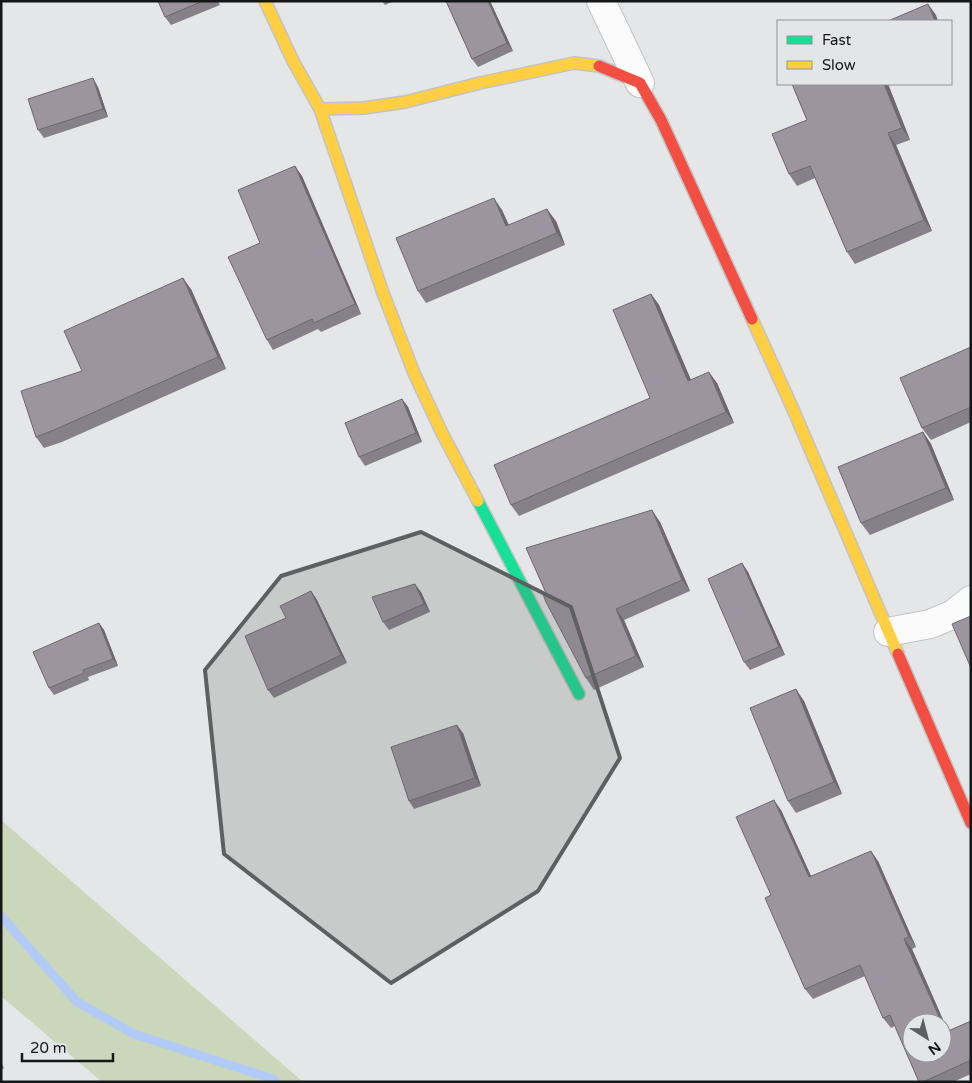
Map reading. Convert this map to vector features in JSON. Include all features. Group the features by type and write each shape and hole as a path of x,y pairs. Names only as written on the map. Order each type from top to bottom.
{"street":[{"path":"265,1 293,60 320,109 383,293 414,373 442,433 579,694"},
{"path":"601,1 640,83 661,120 792,407 971,823"},
{"path":"320,109 364,108 405,102 480,83 574,63 594,64 640,83"},
{"path":"888,632 930,624 952,615 971,600"}],"highlighted area":[{"path":"421,532 571,607 620,758 538,891 391,983 224,854 205,670 281,576"}],"green space":[{"path":"1,820 303,1082 102,1082 1,996"}],"building":[{"path":"158,1 203,1 165,17"},
{"path":"446,1 488,1 507,43 472,59"},
{"path":"928,4 935,20 890,20"},
{"path":"93,78 103,109 38,130 28,99"},
{"path":"792,85 884,85 902,128 888,133 924,220 847,252 810,166 789,174 772,134 807,120"},
{"path":"295,166 355,304 314,323 312,319 267,340 228,257 260,243 238,190"},
{"path":"494,198 506,226 547,209 557,233 418,291 396,238"},
{"path":"183,278 218,357 36,437 21,391 82,371 64,331"},
{"path":"651,294 688,381 709,372 726,412 511,505 494,465 650,398 613,310"},
{"path":"971,347 971,407 922,428 900,378"},
{"path":"402,399 416,433 359,457 345,423"},
{"path":"923,432 946,488 861,523 838,467"},
{"path":"652,510 682,580 616,609 636,656 586,678 546,602 543,594 546,593 526,548"},
{"path":"742,563 779,647 744,662 708,579"},
{"path":"415,584 424,604 383,622 372,597"},
{"path":"311,591 341,655 268,690 245,636 286,618 280,606"},
{"path":"971,616 971,668 952,624"},
{"path":"99,623 113,659 83,670 84,673 49,688 33,652"},
{"path":"796,689 834,782 788,801 750,708"},
{"path":"457,725 475,778 409,801 391,747"},
{"path":"774,800 809,877 871,851 909,937 904,939 937,1013 902,1013 902,1043 890,1015 883,1018 860,965 805,989 765,898 771,895 736,817"},
{"path":"971,1021 971,1060 923,1082 919,1082 911,1063 952,1063 952,1029"}],"waterway":[{"path":"1,916 77,1002 134,1034 273,1079 276,1082"}],"traffic: fast":[{"path":"478,501 579,694"}],"traffic: slow":[{"path":"265,1 293,61 320,109 364,108 405,102 480,83 574,63 599,66"},
{"path":"320,109 383,293 414,373 442,433 478,501"},
{"path":"752,319 792,407 898,654"}],"traffic: jam":[{"path":"599,66 640,83 661,120 752,319"},
{"path":"898,654 971,823"}]}
